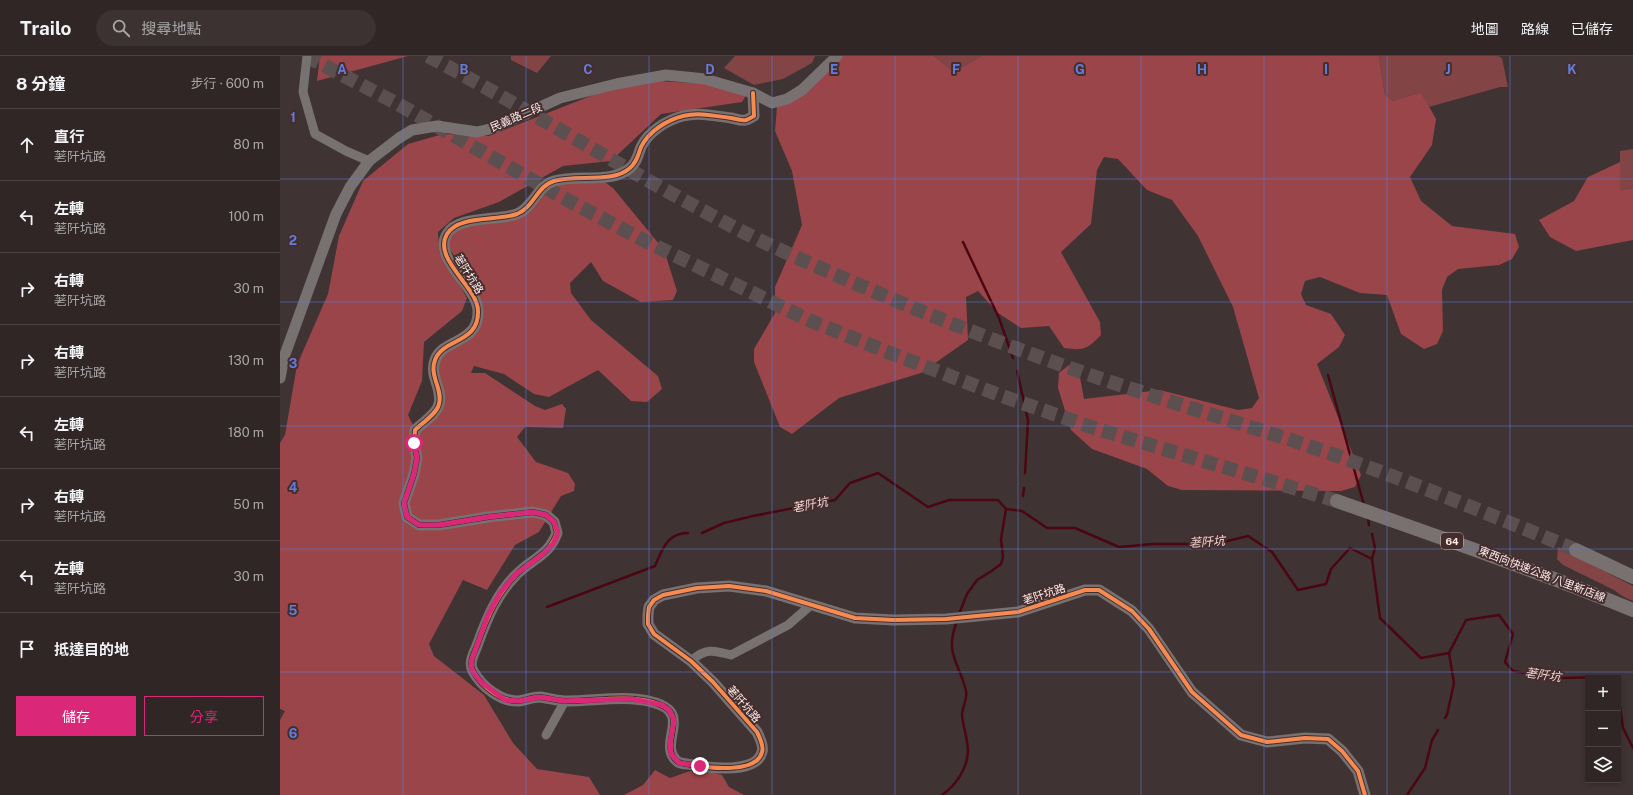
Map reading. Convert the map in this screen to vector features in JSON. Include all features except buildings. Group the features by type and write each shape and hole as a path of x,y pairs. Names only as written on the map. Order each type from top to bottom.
{"highway":[{"name":"東西向快速公路 八里新店線","path":"1337,501 1568,583 1633,610"},
{"path":"1576,550 1633,577"}],"street":[{"path":"307,56 304,92 315,134 346,151 369,161"},
{"name":"民義路二段","path":"280,378 284,357 336,214 350,187 369,161 412,130 437,126 477,132 494,128 560,98 616,84 666,75 705,79 754,93 772,103 787,99 802,90 837,56"},
{"name":"荖阡坑路","path":"754,93 754,116 746,120 699,114 683,116 665,123 649,135 641,147 637,160 630,168 618,174 598,177 567,178 552,182 541,189 526,210 515,215 463,223 451,228 446,236 444,246 449,263 474,295 479,310 478,321 470,334 444,348 435,359 433,374 439,393 439,404 434,413 415,430 414,443 417,458 414,474 404,503 407,517 419,525 439,525 488,517 533,512 546,515 554,522 558,533 553,544 542,555 516,574 500,593 488,615 471,662 472,671 481,682 505,700 519,701 539,697 565,701 632,699 662,705 669,710 674,720 670,744 671,754 679,763 729,769 743,767 753,763 760,757 763,751 757,732 713,682 691,661 654,634 648,624 649,607 654,600 663,595 697,588 729,586 766,591 856,618 894,620 954,618 1018,612 1085,590 1099,590 1132,611 1150,629 1192,692 1241,734 1267,742 1305,738 1328,739 1342,751 1358,771 1364,787 1365,795"},
{"path":"691,661 698,654 712,650 731,655 788,625 811,605"},
{"path":"546,735 565,701"}],"shaded area":[{"path":"320,56 408,56 317,81"},
{"path":"511,56 551,56 537,73 511,60"},
{"path":"735,56 815,56 812,63 783,79 754,85 724,68"},
{"path":"836,56 934,56 953,71 981,56 1382,56 1379,57 1385,95 1393,101 1421,92 1436,119 1432,145 1410,177 1421,201 1452,226 1515,234 1519,247 1512,259 1499,265 1458,269 1447,277 1442,290 1443,331 1437,344 1424,349 1401,334 1387,295 1360,293 1320,277 1305,281 1301,294 1306,305 1331,314 1345,335 1339,347 1317,364 1361,475 1355,487 1341,491 1182,490 1168,486 1147,469 1092,449 1071,430 1058,388 1059,373 1069,365 1079,372 1084,399 1160,390 1238,410 1252,408 1259,398 1233,307 1198,236 1172,200 1147,190 1118,159 1104,157 1097,170 1091,224 1061,252 1100,322 1101,335 1089,346 1081,349 1064,348 1049,326 1021,328 998,313 978,291 966,297 968,340 921,373 839,398 792,434 780,427 754,362 754,349 775,313 775,287 802,225 792,171 775,131 777,106 785,96"},
{"path":"934,56 981,56 953,71"},
{"path":"1498,56 1502,58 1508,87 1500,87 1429,107 1421,92 1393,101 1385,95 1379,57"},
{"path":"645,80 737,86 748,92 742,102 661,114 611,161 563,166 499,202 454,218 438,232 439,251 467,298 462,311 424,342 422,381 408,415 416,432 442,397 435,368 439,353 473,322 481,303 478,288 445,243 451,232 524,209 545,185 593,173 613,188 664,250 677,291 673,300 641,302 603,281 591,262 570,283 571,293 591,320 658,376 662,389 647,402 631,401 598,370 549,397 534,394 504,374 474,366 471,373 485,373 535,406 545,410 562,404 566,409 563,428 525,427 517,437 536,462 568,473 575,484 574,491 561,496 539,532 515,545 487,590 463,580 429,644 434,656 484,695 513,743 537,769 589,777 600,795 280,795 280,720 285,711 280,709 280,443 285,435 297,365 328,294 339,236 363,181 408,144 443,134 489,136 616,86"},
{"path":"1633,149 1633,188 1620,190 1620,151"},
{"path":"1620,162 1620,190 1633,188 1633,240 1576,251 1550,237 1539,220 1574,201 1588,177"},
{"path":"1558,547 1633,586 1633,601 1563,565 1557,559"},
{"path":"696,769 722,775 729,787 744,795 624,795 643,785 655,770 670,778"}],"waterway":[{"path":"963,242 999,318 1013,358"},
{"path":"1017,371 1028,420 1025,473"},
{"path":"1328,375 1364,505"},
{"name":"荖阡坑","path":"702,533 724,523 835,500 850,483 878,473 928,507 949,500 998,500 1006,509 1022,511 1047,528 1075,528 1119,547 1153,544 1215,544 1248,536 1272,552 1298,590 1326,584 1331,569 1350,548 1372,559 1380,618 1421,658 1449,653 1466,620 1499,615 1513,634 1505,662 1513,671 1560,678 1585,677"},
{"path":"1023,496 1024,488"},
{"path":"959,614 967,594 977,580 1001,564 1003,557 1001,539 1006,509"},
{"path":"1368,518 1369,525"},
{"name":"荖阡坑","path":"547,607 655,566 663,549 670,539 675,536 688,533"},
{"path":"1372,534 1375,548 1372,559"},
{"path":"942,795 960,776 968,752 962,715 966,691 952,650 953,633 957,621"},
{"path":"1445,718 1454,683 1449,653"},
{"name":"荖阡坑","path":"1621,711 1623,728 1633,748"},
{"path":"1407,795 1425,768 1432,740 1438,730"}],"tunnel":[{"path":"306,56 396,103 571,202 647,242 811,321 1002,396 1094,428 1337,501"},
{"path":"428,56 706,213 747,234 850,281 955,325 1025,352 1096,377 1312,447 1379,471 1576,550"}],"cycle path":[{"path":"753,93 754,116 748,119 741,120 701,114 677,118 659,127 644,141 634,163 623,173 614,176 573,178 554,181 543,187 528,207 517,214 469,221 452,228 447,234 444,244 446,253 450,263 471,292 476,302 478,311 477,322 467,335 445,348 439,353 435,360 434,372 440,398 439,404 438,408 432,415 415,430 414,443 417,458 414,474 404,503 407,517 419,525 439,525 488,517 533,512 546,515 554,522 557,533 549,547 522,569 509,582 493,607 485,624 471,664 473,671 481,683 499,696 512,701 540,697 564,701 631,699 652,702 665,707 671,713 673,729 670,747 672,755 678,762 683,764 721,768 742,767 751,764 758,759 762,752 762,745 758,734 713,682 691,661 654,634 648,624 649,607 654,600 663,595 697,588 729,586 766,591 855,618 894,620 946,619 1018,612 1085,590 1099,590 1132,611 1149,629 1192,692 1241,735 1267,742 1305,738 1328,739 1342,751 1358,771 1365,795"}],"route":[{"path":"414,443 417,458 414,474 404,503 407,517 419,525 439,525 488,517 533,512 546,515 554,522 558,533 553,544 542,555 516,574 500,593 488,615 471,662 472,671 481,682 505,700 519,701 539,697 565,701 632,699 650,701 662,705 669,710 674,720 670,744 671,754 679,763 700,766"}]}
